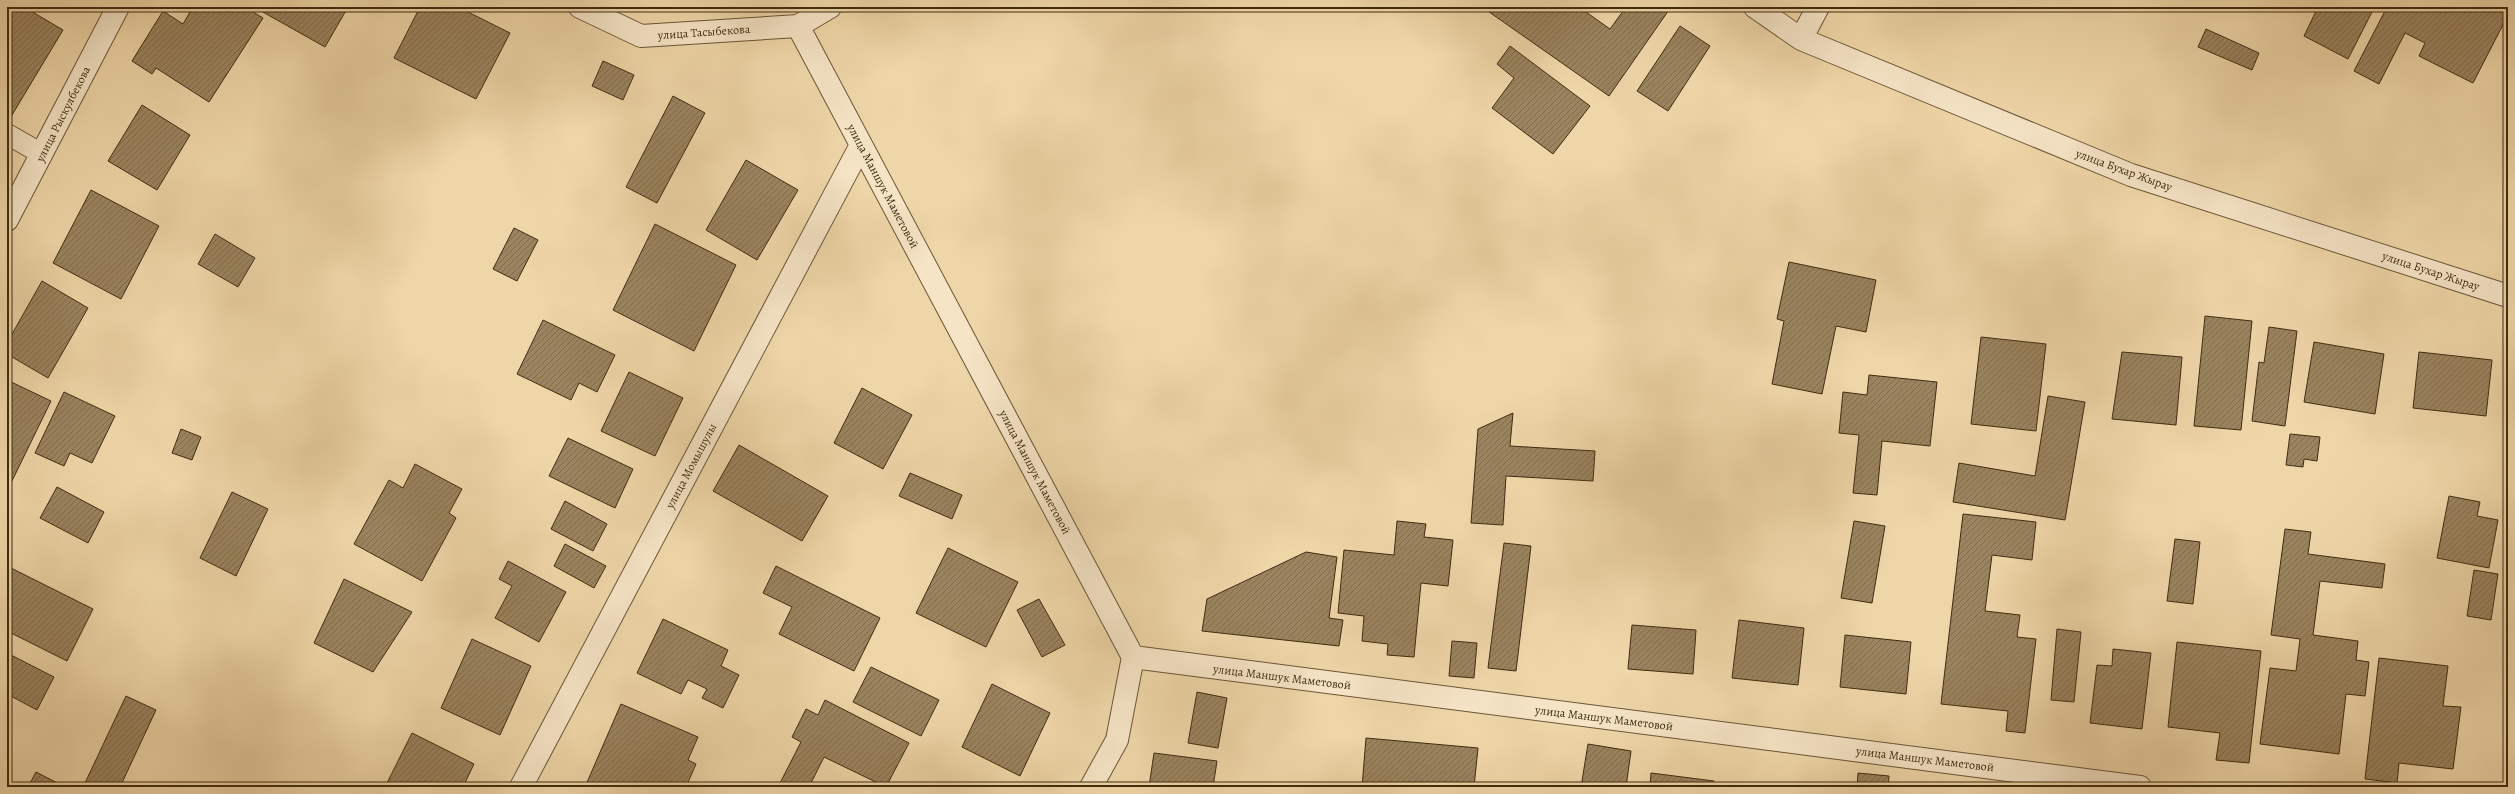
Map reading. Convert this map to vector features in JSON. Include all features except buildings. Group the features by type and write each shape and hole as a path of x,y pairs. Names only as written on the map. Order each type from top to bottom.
{"street":[{"name":"улица Рыскулбекова","path":"7,220 118,7"},
{"name":"улица Тасыбекова","path":"580,7 641,36 798,26 830,7"},
{"name":"улица Бухар Жырау","path":"1755,7 1801,39 2131,175 2508,296"},
{"path":"1801,39 1818,7"},
{"name":"улица Маншук Маметовой","path":"798,26 1133,657 2059,782 2140,787"},
{"name":"улица Момышулы","path":"521,787 861,145"},
{"path":"1092,787 1118,740 1133,657"}],"lane":[{"path":"7,134 42,154"}]}
